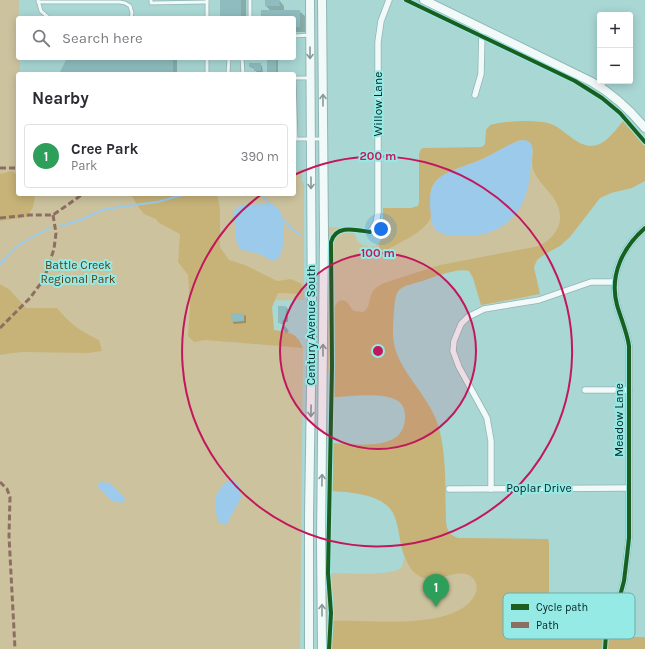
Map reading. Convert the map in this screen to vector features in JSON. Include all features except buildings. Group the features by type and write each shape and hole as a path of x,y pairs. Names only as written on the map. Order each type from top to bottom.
{"main road":[{"name":"Century Avenue South","path":"309,649 309,515 312,332 310,0"},
{"name":"Century Avenue South","path":"322,0 322,649"},
{"path":"424,0 597,82"},
{"path":"602,84 645,128"}],"street":[{"name":"Willow Lane","path":"370,232 376,223 378,214 378,42 381,21 389,0"},
{"path":"475,95 481,74 482,28"},
{"name":"Meadow Lane","path":"621,593 627,556 629,346 626,328 616,304 614,282 621,259 629,245 645,228"},
{"path":"491,489 491,440 486,418 459,367 453,351 454,341 461,324 468,317 484,309 540,300 591,282 614,282"},
{"path":"585,390 629,390"},
{"name":"Poplar Drive","path":"450,489 628,488"}],"lane":[{"path":"151,0 151,3 207,1 207,16"},
{"path":"250,0 250,16"},
{"path":"47,16 41,11 38,1 120,2 130,6 131,16"},
{"path":"296,36 310,35"},
{"path":"206,72 207,60"},
{"path":"228,72 229,60"},
{"path":"242,60 242,72"},
{"path":"296,78 310,78"},
{"path":"296,139 323,139"}],"green space":[{"name":"Battle Creek Regional Park","path":"0,0 19,0 19,16 16,16 16,60 20,60 20,72 16,72 16,196 296,196 296,174 298,170 302,169 302,183 304,183 304,300 228,301 228,342 303,348 300,649 0,649 0,355 16,353 0,353"},
{"path":"550,126 565,239 528,259 529,297 482,305 471,266 389,289 389,371 328,371 327,227 355,228 357,240 360,243 371,247 375,246 382,239 383,231 423,210 423,151 488,151"},
{"path":"448,542 503,596 503,639 547,639 645,649 326,649 325,572 327,572 328,575 330,573 368,574 389,572 402,567 404,558 409,567"}],"shaded area":[{"path":"624,120 645,144 645,181 632,188 611,193 600,198 570,237 560,246 537,260 534,267 540,294 481,305 473,278 469,271 458,270 406,286 399,290 395,304 393,334 395,348 399,358 430,407 439,428 442,439 444,463 446,522 449,532 458,538 548,539 549,593 503,593 503,639 635,639 635,637 645,637 645,649 330,649 332,621 388,622 430,619 449,614 465,607 475,595 477,586 475,580 467,574 430,579 423,578 416,574 410,568 405,557 396,521 393,513 388,507 382,502 365,495 330,491 332,443 366,445 389,441 397,436 403,428 405,416 404,408 401,404 397,400 387,397 372,395 332,397 332,313 334,307 337,302 342,300 348,303 354,311 363,312 367,308 373,291 384,283 440,265 539,246 552,237 559,225 560,219 560,212 557,204 539,180 533,169 532,146 530,143 521,140 478,161 451,171 439,178 431,190 431,215 429,221 420,231 387,250 381,251 379,249 379,245 383,234 383,208 411,208 418,206 419,154 421,149 482,147 485,144 486,130 490,125 520,121 545,122 559,128 572,138 589,146 602,143"},
{"path":"12,171 16,174 16,196 35,196 33,207 27,217 0,221 0,174"},
{"path":"132,196 217,196 220,209 220,247 229,260 245,265 277,281 291,279 302,284 301,294 278,293 272,307 274,330 292,334 298,339 303,348 205,340 194,342 188,336 190,307 188,275 178,262 180,234 159,223 156,219 144,214"},
{"path":"0,284 10,290 26,308 57,308 76,327 99,340 102,351 88,353 22,352 0,355"}],"water":[{"path":"525,140 532,146 530,179 523,202 515,215 509,221 494,231 476,235 448,235 435,229 430,211 430,194 434,184 441,176 483,159 519,141"},
{"path":"272,204 280,210 284,227 283,246 279,258 272,261 262,255 240,249 235,238 233,212 240,205"},
{"path":"231,479 239,485 241,498 226,525 219,523 215,503 217,493"},
{"path":"99,482 110,483 125,498 123,503 112,501 98,487"}],"waterway":[{"path":"60,226 78,221 105,209 157,202 179,196"},
{"path":"262,196 272,206"},
{"path":"280,216 292,229 301,235"},
{"path":"0,264 17,246 51,227"}],"marked path":[{"path":"0,168 16,168"},
{"path":"0,218 29,215 53,215 80,196"},
{"path":"0,328 30,298 44,279 54,249 56,233 53,215"},
{"path":"0,482 7,489 10,497 9,536 15,649"}],"cycle path":[{"path":"406,0 575,81 602,98 620,113 645,142"},
{"path":"621,593 624,581 629,538 629,346 617,305 615,283 617,272 624,253 645,228"},
{"path":"329,649 331,613 328,573 332,366 331,242 334,236 342,230 370,232"},
{"path":"605,649 606,639"}],"place":[{"name":"Cree Park","path":"436,607"}]}
